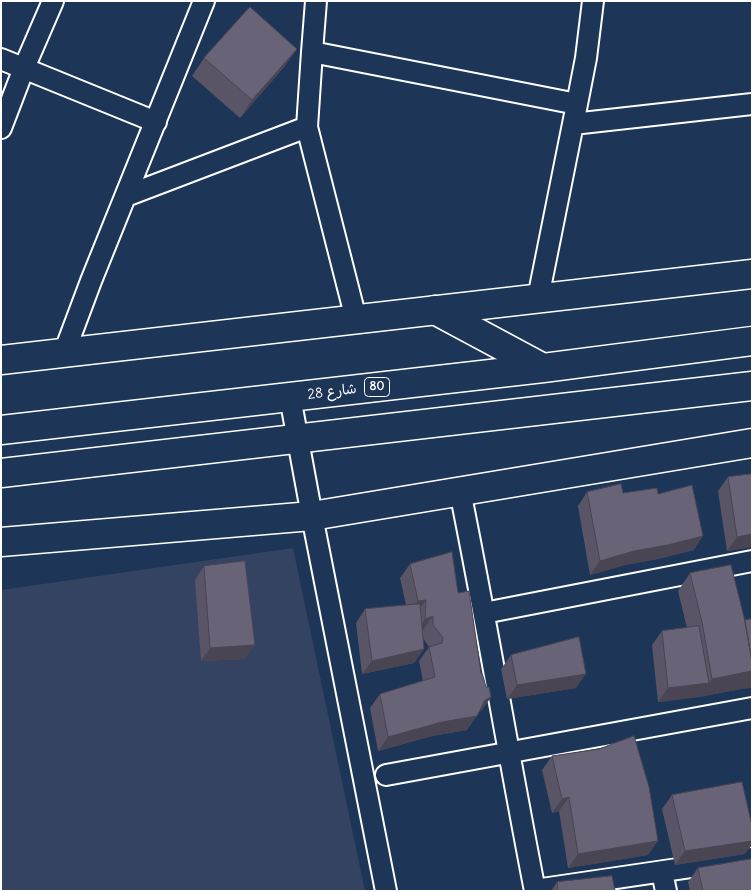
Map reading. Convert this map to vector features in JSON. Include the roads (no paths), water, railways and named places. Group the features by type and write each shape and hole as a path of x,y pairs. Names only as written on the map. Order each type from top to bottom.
{"main road":[{"path":"1,360 752,274"},
{"path":"435,310 543,368"},
{"name":"شارع 28","path":"1,430 543,368 752,341"},
{"path":"1,473 752,386"},
{"path":"1,542 312,516 752,443"}],"street":[{"path":"1,128 53,1"},
{"path":"64,353 204,1"},
{"path":"316,1 307,127 356,319"},
{"path":"538,298 586,58 592,1"},
{"path":"312,52 577,104"},
{"path":"1,59 156,122"},
{"path":"573,124 752,104"},
{"path":"126,196 307,127"},
{"path":"290,397 386,891"},
{"path":"460,491 535,891 664,881 752,858"},
{"path":"484,614 752,561"},
{"path":"386,775 752,708"}]}
